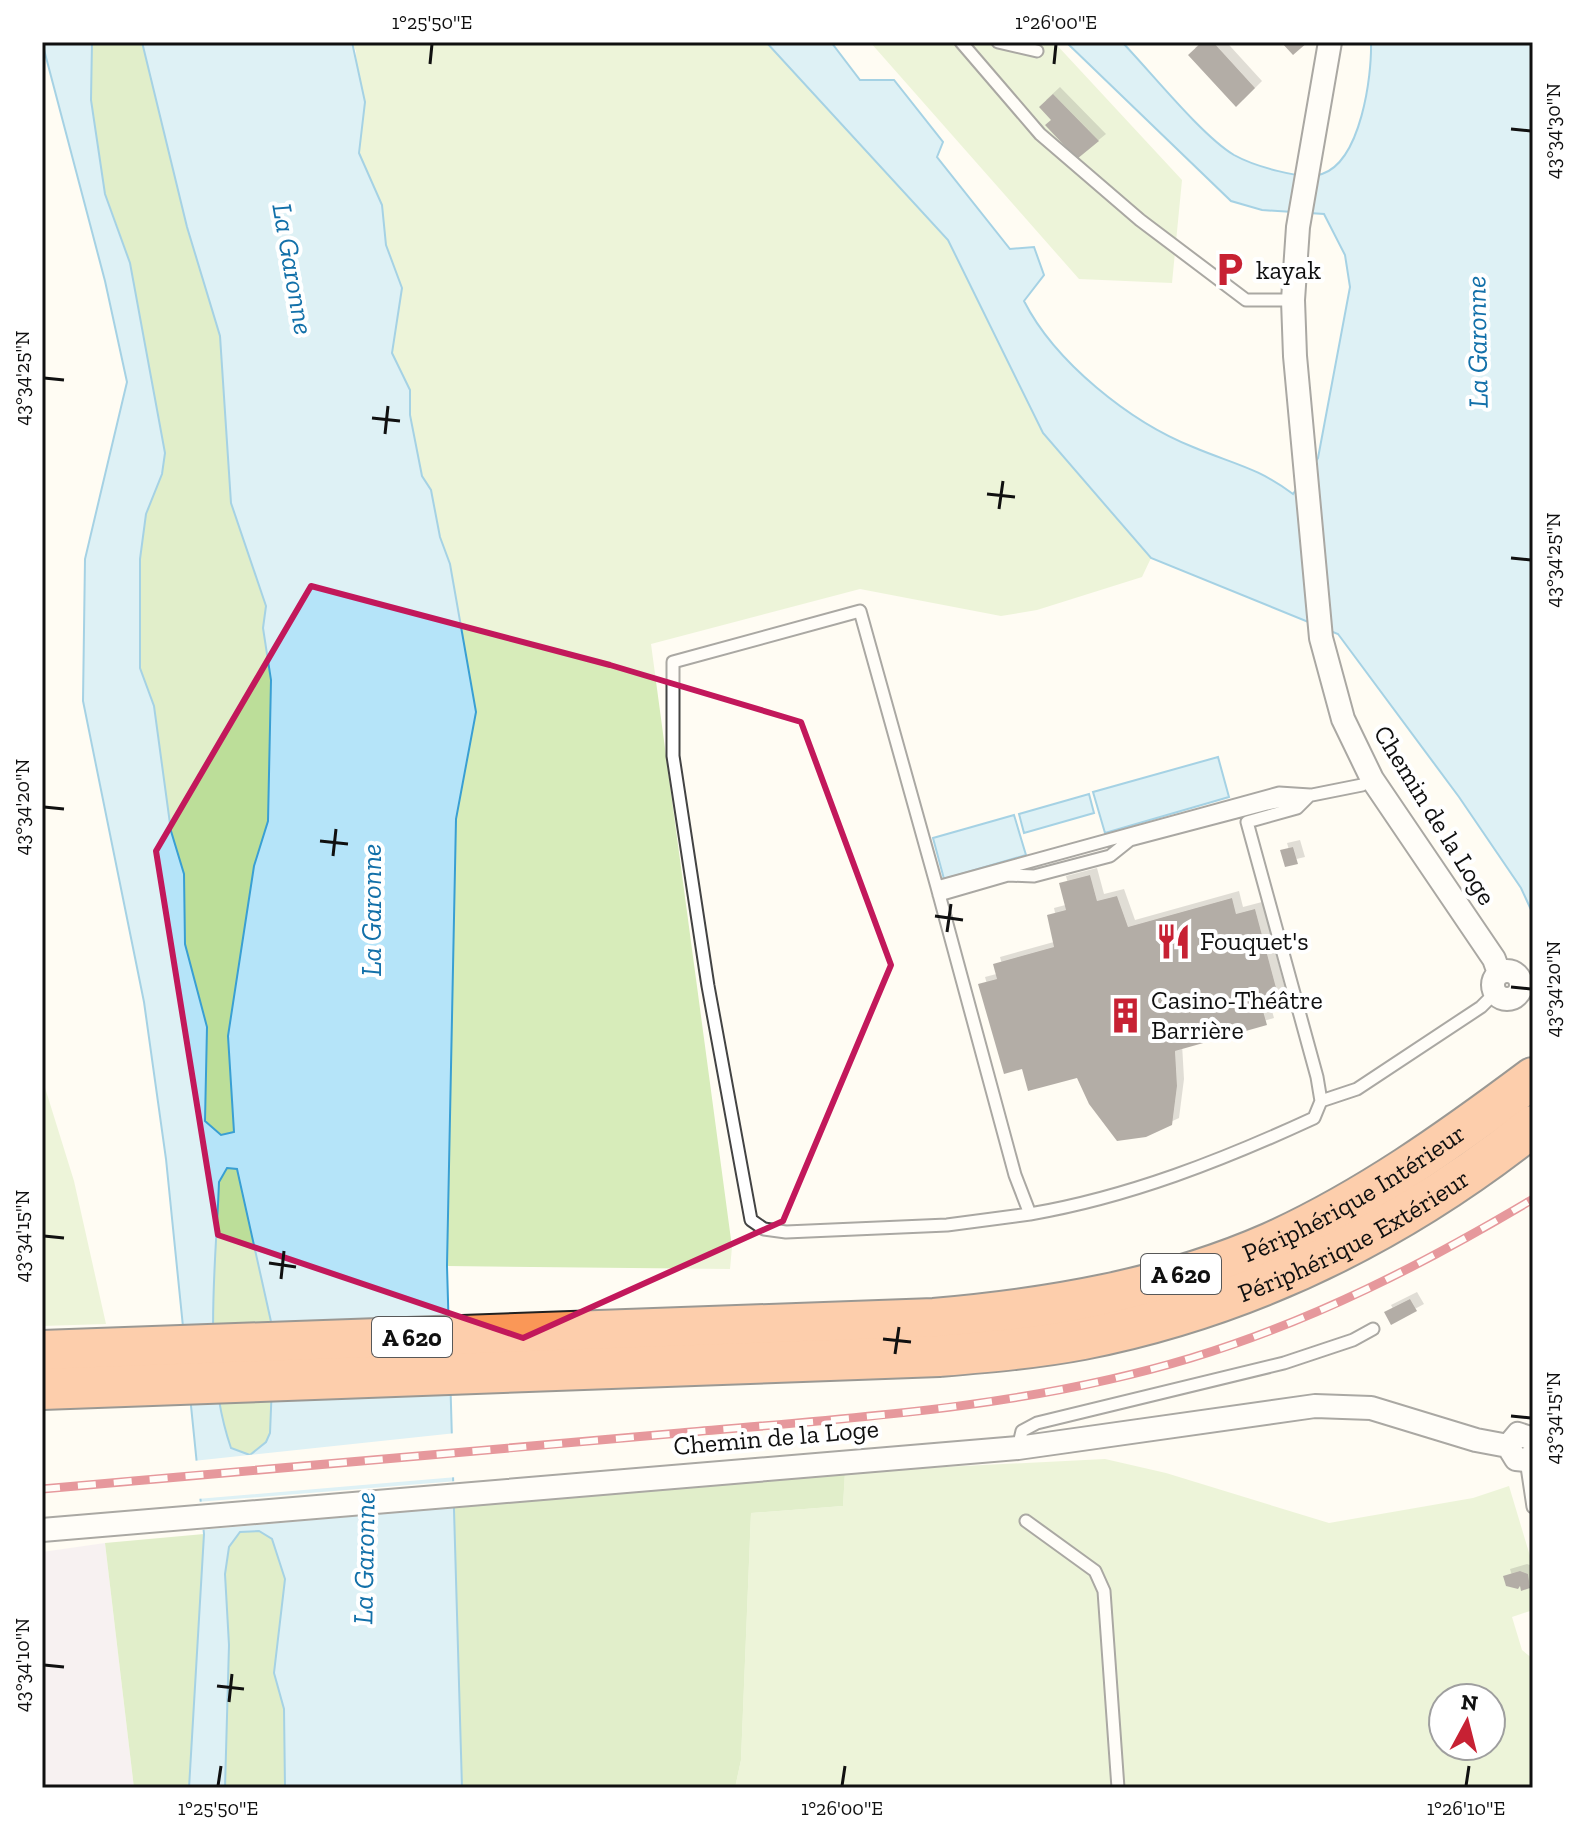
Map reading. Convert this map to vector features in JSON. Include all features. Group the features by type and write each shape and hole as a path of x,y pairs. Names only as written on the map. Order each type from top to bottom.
{"highway":[{"name":"Périphérique Intérieur","path":"781,1344 1006,1313 1145,1286 1213,1264 1268,1244 1357,1199 1438,1148 1533,1078"},
{"name":"Périphérique Extérieur","path":"781,1344 1009,1350 1082,1339 1156,1322 1293,1274 1346,1248 1435,1198 1533,1126"},
{"name":"A 620","path":"42,1351 781,1344"},
{"name":"A 620","path":"42,1389 781,1344"}],"street":[{"name":"Chemin de la Loge","path":"1330,42 1293,300 1321,638 1343,719 1372,779 1494,959 1497,983"},
{"name":"Chemin de la Loge","path":"1316,148 1340,42"},
{"name":"Chemin de la Loge","path":"1300,398 1303,228"},
{"path":"1497,983 1506,999 1526,995"},
{"name":"Chemin de la Loge","path":"42,1530 1018,1448 1275,1410 1344,1405 1383,1411 1476,1440 1508,1446 1518,1434 1531,1451"}],"lane":[{"path":"961,42 1040,134 1140,220 1246,300 1293,300"},
{"path":"998,42 1037,51"},
{"path":"1030,1214 1012,1163 860,611 673,662 673,756 708,986 751,1220 764,1229 786,1232 934,1226 1030,1214 1100,1201 1243,1151 1314,1118 1321,1101 1244,811"},
{"path":"1244,811 1279,793 1310,795 1362,785 1372,779"},
{"path":"938,891 1244,811 1297,808 1310,795"},
{"path":"1321,1101 1357,1089 1481,1007 1497,983"},
{"path":"1018,1448 1022,1431 1037,1423 1284,1363 1353,1340 1373,1329"},
{"path":"1531,1451 1533,1503"},
{"path":"1026,1521 1095,1571 1104,1591 1118,1788"}],"highlighted area":[{"path":"311,586 610,665 801,722 891,965 783,1221 523,1338 218,1235 156,851"}],"shaded area":[{"path":"105,1543 134,1788 42,1788 42,1552"}],"green space":[{"path":"92,42 142,42 187,227 220,336 231,503 266,606 263,628 271,680 268,821 254,866 228,1036 234,1132 221,1135 205,1121 207,1027 185,944 184,874 171,831 154,706 140,669 140,559 146,514 162,474 165,453 149,380 142,327 118,228 105,194 91,100"},
{"path":"352,42 766,42 948,240 1043,433 1151,558 1142,577 1037,610 1001,616 860,589 651,644 732,1247 730,1269 447,1266 456,819 476,712 450,564 440,537 431,491 422,476 410,415 410,390 392,353 402,288 386,245 382,205 359,153 356,51"},
{"path":"870,42 1054,42 1182,180 1172,283 1079,279"},
{"path":"42,1078 74,1181 106,1324 42,1326"},
{"path":"227,1168 237,1169 274,1335 270,1433 266,1442 250,1455 231,1448 216,1383 213,1316 219,1182"},
{"path":"1105,1459 1166,1473 1329,1523 1473,1498 1509,1486 1533,1566 1533,1610 1512,1617 1522,1650 1533,1659 1533,1788 735,1788 741,1760 751,1513 843,1506 845,1472"},
{"path":"845,1472 843,1506 751,1513 741,1760 735,1788 462,1788 454,1502"},
{"path":"260,1531 272,1539 285,1579 274,1673 284,1709 285,1788 225,1788 229,1645 225,1574 229,1547 240,1532"},
{"path":"204,1534 189,1788 134,1788 105,1543"}],"water":[{"name":"La Garonne","path":"42,42 92,42 91,100 105,194 130,263 165,453 162,474 146,514 140,559 140,668 154,706 171,831 184,874 185,944 207,1027 205,1121 221,1135 234,1132 228,1036 254,866 268,821 271,680 263,628 266,606 231,503 220,336 187,227 142,42 352,42 365,102 359,153 382,205 386,245 402,288 392,353 410,390 410,415 422,476 431,490 440,537 450,564 476,712 456,819 447,1266 462,1788 285,1788 284,1709 274,1673 285,1579 272,1539 259,1531 240,1532 229,1547 225,1574 229,1645 225,1788 189,1788 204,1534 166,1159 144,1002 83,701 85,559 127,382 105,281","holes":["227,1168 237,1169 274,1335 270,1433 266,1442 250,1455 231,1448 216,1383 214,1350 219,1182"]},
{"name":"La Garonne","path":"766,42 831,42 860,80 894,80 943,142 937,157 1010,249 1034,247 1044,275 1024,301 1038,324 1074,367 1096,388 1144,422 1193,447 1256,472 1293,494 1318,458 1350,287 1345,255 1324,214 1262,210 1231,201 1066,42 1122,42 1221,146 1234,155 1277,171 1313,176 1335,166 1355,135 1366,95 1371,42 1533,42 1533,914 1521,888 1459,797 1338,634 1151,558 1043,433 948,240"},
{"path":"1218,757 1229,797 1105,833 1093,792"},
{"path":"1089,794 1094,813 1024,833 1019,814"},
{"path":"1014,815 1026,855 944,879 933,838"}],"pier":[{"path":"456,1433 457,1477 197,1499 193,1461"},
{"path":"457,1481 458,1507 200,1530 197,1502"}],"building":[{"path":"1202,42 1213,42 1255,88 1236,107 1188,55"},
{"path":"1281,42 1308,42 1293,55"},
{"path":"1053,94 1099,141 1077,159 1045,125 1051,120 1039,107"},
{"path":"1293,847 1298,864 1285,867 1280,850"},
{"name":"Casino-Théâtre Barrière","path":"1090,875 1097,901 1117,896 1128,927 1232,898 1236,914 1255,909 1279,999 1261,1004 1267,1025 1175,1051 1177,1086 1172,1125 1146,1137 1117,1141 1089,1104 1077,1078 1028,1091 1022,1069 1004,1074 978,984 997,979 993,964 1054,947 1047,915 1066,910 1059,883"},
{"path":"1410,1299 1417,1311 1391,1325 1384,1312"},
{"path":"1520,1571 1528,1574 1530,1588 1521,1591 1520,1586 1518,1589 1506,1586 1503,1576"}],"railway":[{"path":"42,1489 874,1416 1066,1389 1191,1358 1281,1327 1409,1268 1533,1199"}],"place":[{"name":"kayak","path":"1230,270"},
{"name":"Fouquet's","path":"1174,941"},
{"name":"Casino-Théâtre Barrière","path":"1125,1015"}]}
